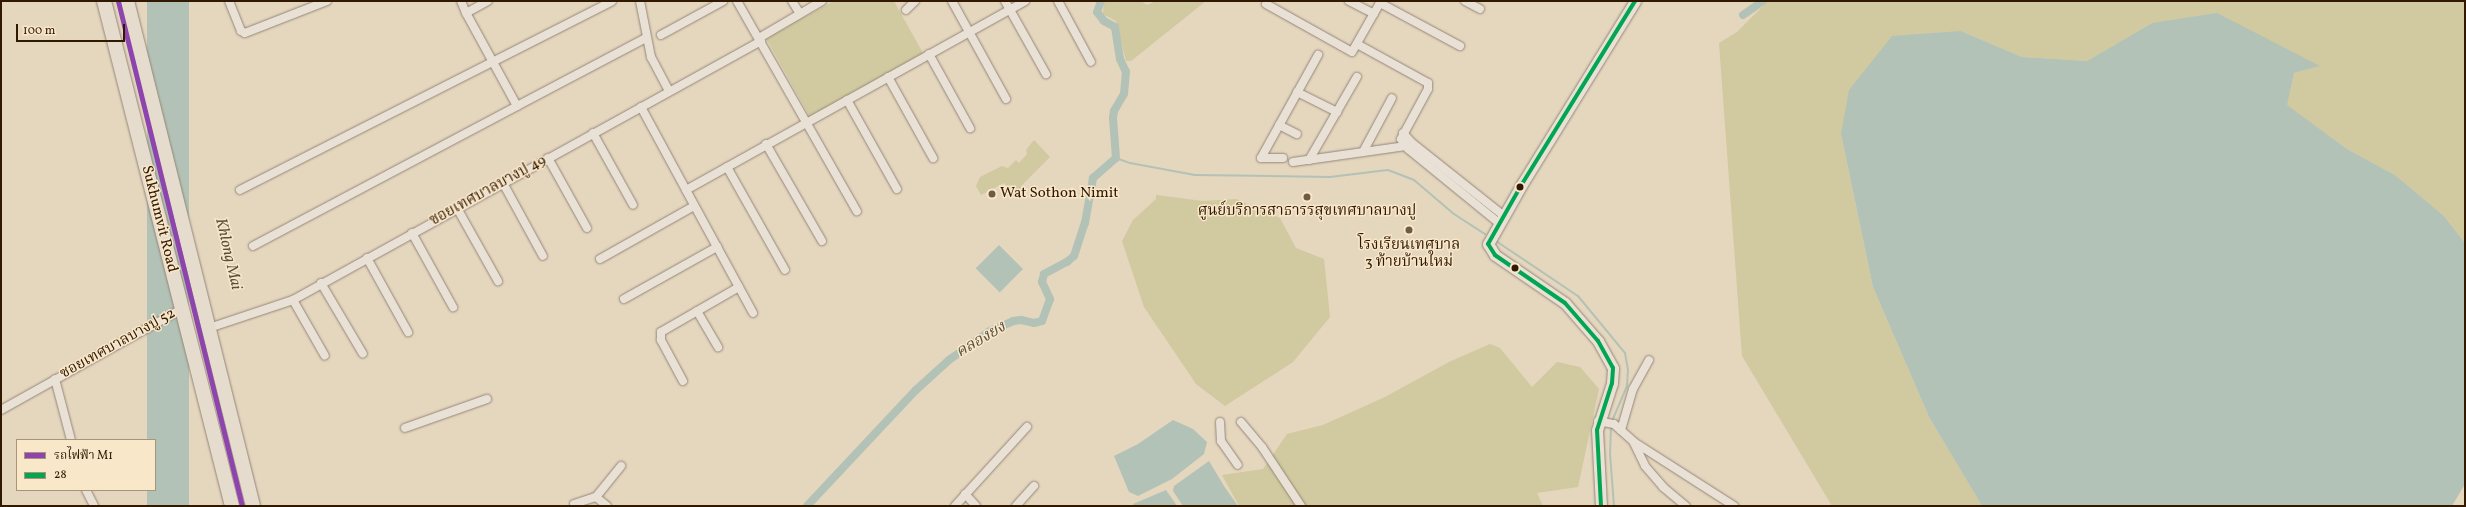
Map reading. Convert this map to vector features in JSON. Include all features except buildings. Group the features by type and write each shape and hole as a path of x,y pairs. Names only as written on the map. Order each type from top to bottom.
{"highway":[{"name":"Sukhumvit Road","path":"104,1 232,506"},
{"name":"Sukhumvit Road","path":"127,1 252,506"}],"street":[{"path":"230,1 241,31 247,32 327,1"},
{"path":"461,1 466,13 517,106"},
{"path":"240,190 494,63 612,1"},
{"path":"640,1 646,38 653,63 669,91"},
{"path":"661,35 722,1"},
{"path":"737,1 857,211"},
{"path":"792,1 800,14"},
{"name":"ซอยเทศบาลบางปู 49","path":"209,328 274,308 293,300 321,283 760,40 822,1"},
{"path":"906,10 915,1"},
{"path":"952,1 1006,99"},
{"path":"1005,1 1046,74"},
{"path":"686,190 766,144 1025,1"},
{"path":"1058,1 1091,62"},
{"path":"1349,1 1374,14"},
{"path":"1465,1 1480,10"},
{"path":"1601,506 1597,441 1607,422 1614,375 1610,360 1598,341 1565,304 1490,251 1489,240 1635,1"},
{"path":"466,13 486,2"},
{"path":"1266,4 1352,52 1381,2 1460,46"},
{"path":"253,246 646,38"},
{"path":"1357,44 1428,84 1428,89 1401,139 1406,146 1501,219"},
{"path":"929,54 970,128"},
{"path":"1282,158 1261,158 1318,55"},
{"path":"888,77 933,158"},
{"path":"1309,160 1357,77"},
{"path":"1297,92 1337,112"},
{"path":"1363,152 1392,98"},
{"path":"847,100 897,189"},
{"path":"641,107 753,313"},
{"path":"1279,125 1297,134"},
{"path":"593,133 633,205"},
{"path":"1403,133 1412,143 1501,219"},
{"path":"766,144 822,241"},
{"path":"1293,162 1406,146"},
{"path":"548,158 587,228"},
{"path":"727,167 785,270"},
{"path":"503,183 543,256"},
{"path":"600,259 694,206"},
{"path":"457,208 498,281"},
{"path":"412,233 453,307"},
{"path":"624,299 717,247"},
{"path":"367,258 408,332"},
{"path":"321,283 363,354"},
{"path":"683,380 660,334 739,287"},
{"path":"293,300 325,356"},
{"name":"ซอยเทศบาลบางปู 52","path":"1,410 182,309"},
{"path":"697,311 718,347"},
{"path":"1621,430 1633,389 1649,360"},
{"name":"ซอยเทศบาลบางปู 52","path":"55,379 71,439"},
{"path":"405,428 487,399"},
{"path":"1220,422 1221,441 1238,465"},
{"path":"1241,422 1262,447 1301,506"},
{"path":"1607,422 1621,430 1634,442 1734,506"},
{"path":"955,506 1026,427"},
{"path":"1634,442 1645,466 1663,487 1686,506"},
{"path":"574,504 596,497 621,466"},
{"path":"1016,506 1034,486"},
{"path":"86,491 94,506"},
{"path":"965,494 976,506"},
{"path":"596,497 607,506"}],"shaded area":[{"path":"834,1 894,1 924,55 810,117 766,38"},
{"path":"1104,1 1141,1 1147,5 1156,1 1206,1 1131,61 1126,61 1116,21 1103,14"},
{"path":"1768,1 2465,1 2465,243 2444,216 2395,175 2347,149 2286,105 2294,73 2319,66 2268,41 2152,23 2087,61 2022,57 1961,31 1841,134 1873,287 1929,417 1982,506 1832,506 1742,356 1719,43 1737,32"},
{"path":"1034,140 1050,157 1022,185 1017,199 1004,183 981,195 976,186 980,177 1002,166 1008,168 1016,160 1019,163 1027,154 1026,150"},
{"path":"1156,195 1203,201 1236,199 1280,218 1296,248 1324,259 1330,317 1293,362 1225,406 1196,384 1144,307 1122,241 1133,220 1156,199"},
{"path":"1490,344 1500,348 1532,387 1557,362 1580,367 1599,389 1578,487 1537,493 1543,506 1239,506 1222,475 1263,469 1287,434 1323,425 1385,397 1449,362"}],"water":[{"path":"147,1 189,1 189,506 147,506 147,491 156,491 156,439 147,439"},
{"path":"2217,13 2320,66 2294,73 2287,105 2347,149 2395,175 2444,216 2465,243 2465,484 2452,506 1982,506 1929,417 1873,287 1841,134 1849,90 1892,36 1961,31 2022,57 2087,61 2152,23"},
{"path":"999,245 1023,269 1000,292 976,268"},
{"path":"1173,420 1193,429 1207,442 1204,454 1172,479 1138,496 1129,492 1114,456 1138,444"},
{"path":"1209,461 1238,506 1183,506 1173,491 1174,486"},
{"path":"1166,490 1177,506 1134,506 1133,504"}],"waterway":[{"name":"คลองยง","path":"807,506 916,390 949,360 990,331 1013,321 1021,320 1034,323 1042,321 1050,299 1042,282 1044,274 1067,262 1074,256 1085,223 1093,178 1116,158 1113,118 1114,111 1124,94 1126,72 1120,59 1115,27 1104,21 1097,12 1101,1"},
{"path":"1743,15 1763,1"},
{"path":"1116,158 1130,163 1195,175 1330,177 1388,170 1414,180 1454,214 1485,234"},
{"path":"1496,241 1578,296 1625,353 1628,370 1627,386 1612,421"},
{"path":"1611,426 1610,454 1614,506"}],"metro line":[{"name":"M1","path":"118,1 242,506"}],"transit line":[{"name":"28","path":"1601,506 1597,430 1612,383 1613,368 1598,341 1565,303 1495,255 1488,244 1522,184 1635,1"}],"place":[{"name":"Wat Sothon Nimit","path":"992,194"},
{"name":"ศูนย์บริการสาธารรสุขเทศบาลบางปู","path":"1307,197"},
{"name":"โรงเรียนเทศบาล 3 ท้ายบ้านใหม่","path":"1409,230"}],"water label":[{"name":"Khlong Mai","path":"228,254"}]}
